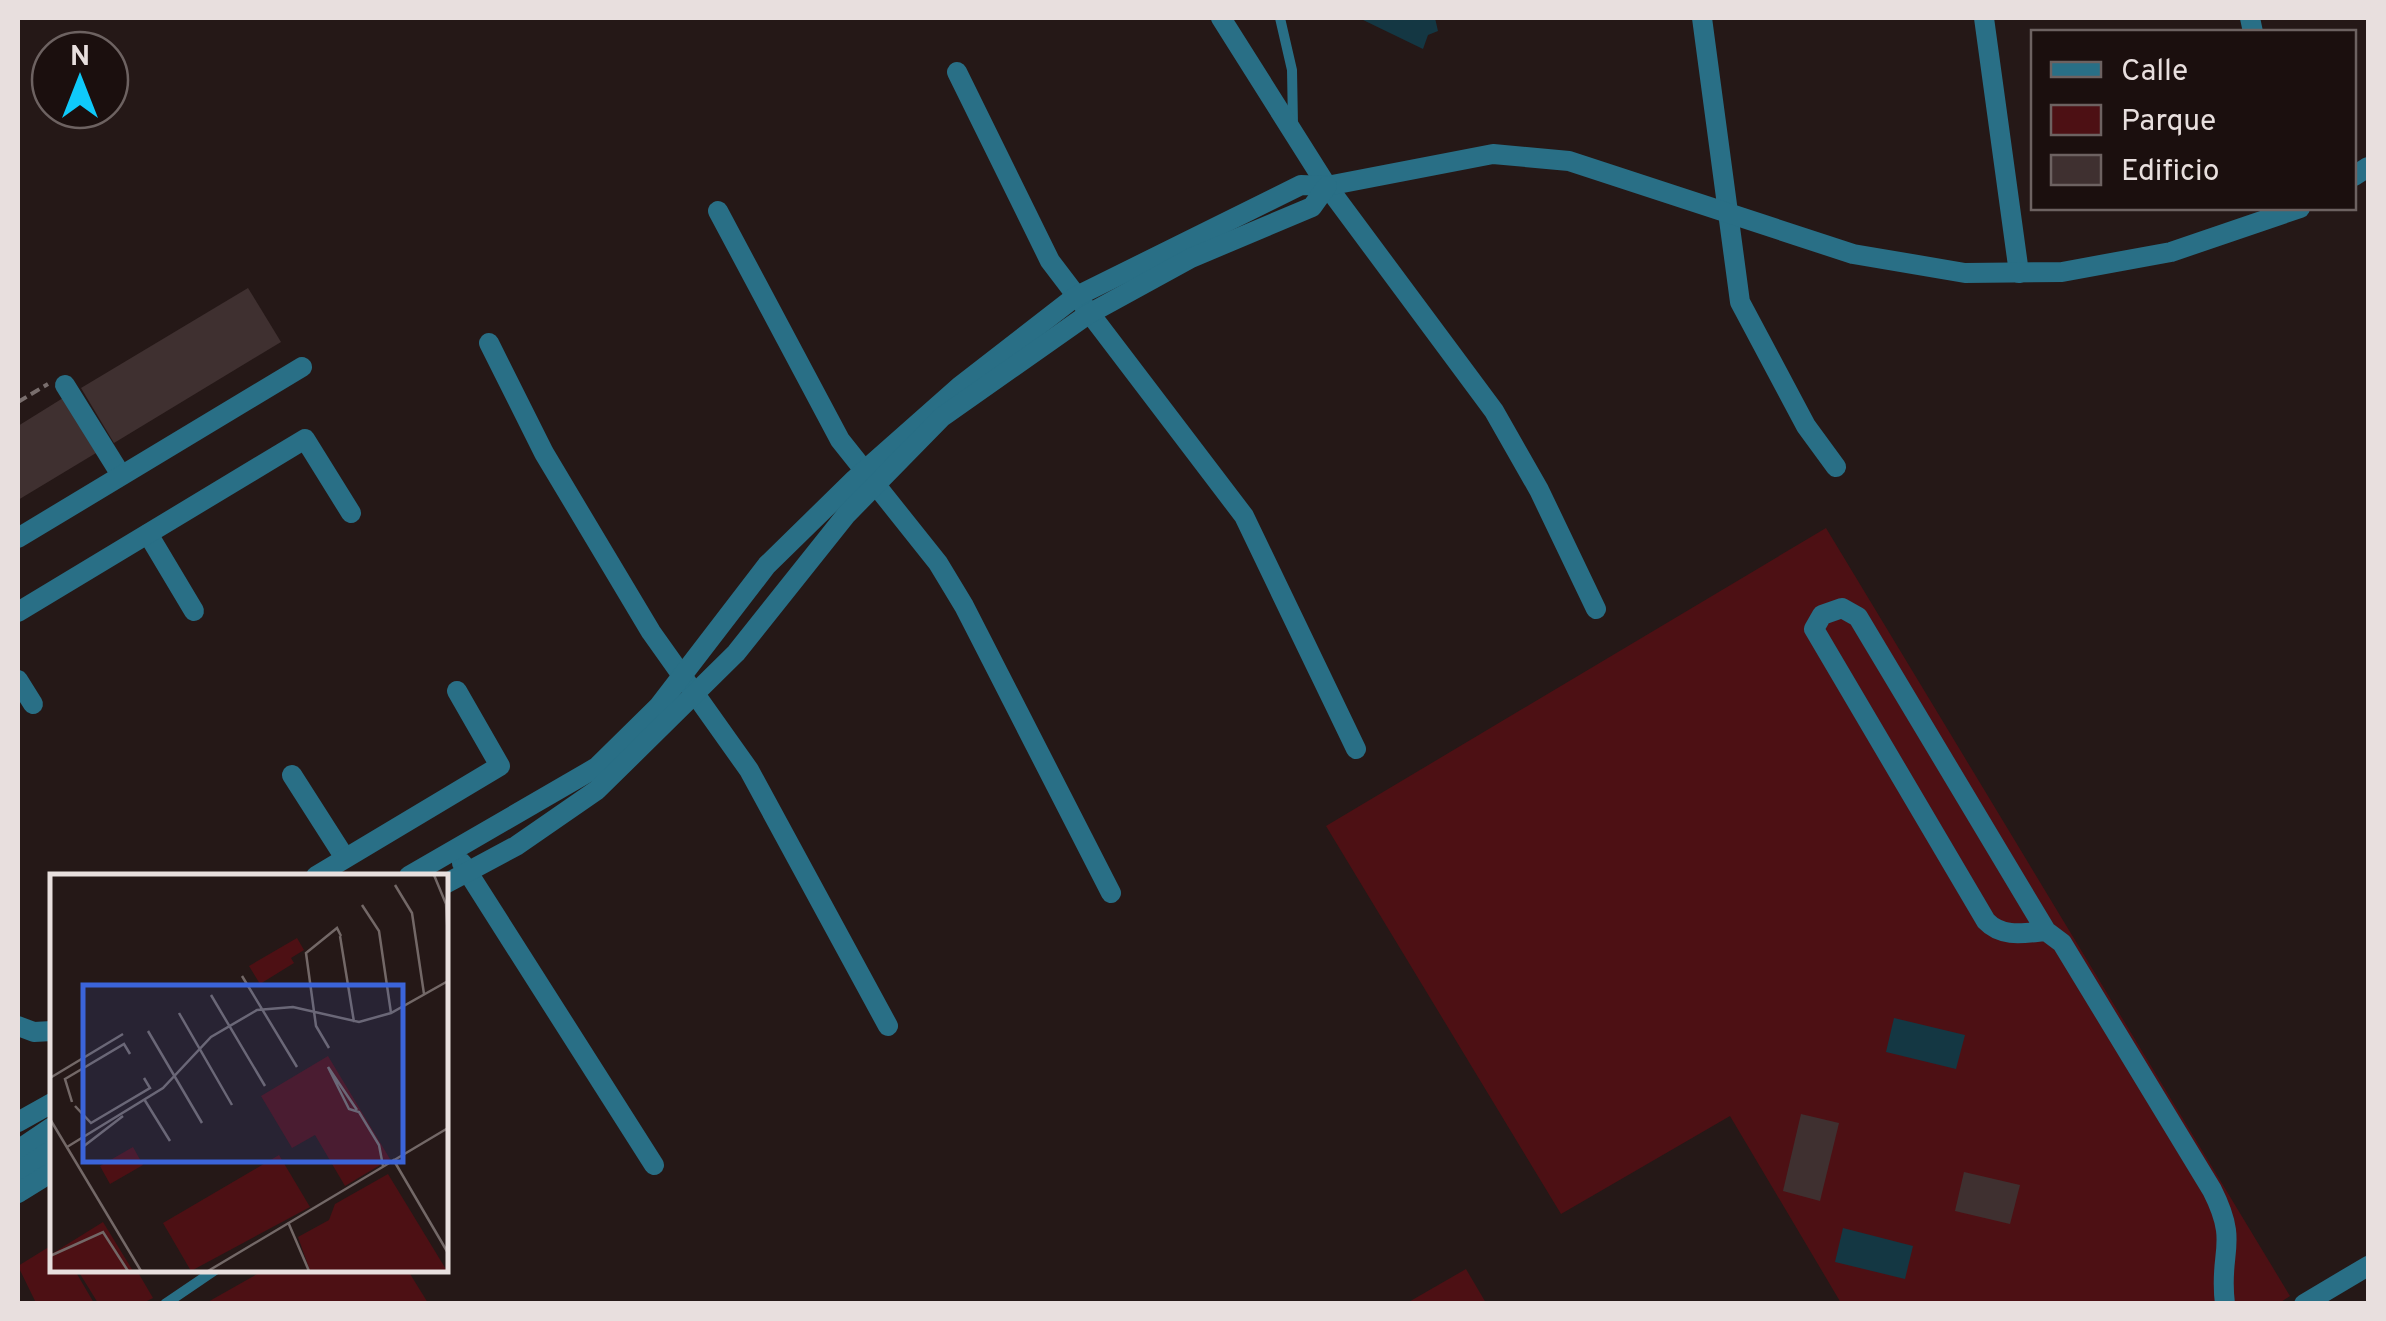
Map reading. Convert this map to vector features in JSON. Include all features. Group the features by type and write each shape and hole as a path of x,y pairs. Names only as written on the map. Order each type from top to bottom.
{"street":[{"path":"1221,18 1327,186 1494,411 1539,490 1596,609"},
{"path":"1702,18 1740,302 1806,426 1836,467"},
{"path":"1984,18 2019,273"},
{"path":"957,72 1050,260 1081,306 1244,516 1356,750"},
{"path":"412,874 597,767 658,707 767,565 870,477 959,387 1081,306 1301,185 1327,186 1492,154 1569,160 1853,254 1965,273 2062,272 2170,252 2292,210"},
{"path":"718,211 840,440 938,563 964,606 1111,893"},
{"path":"488,343 544,453 682,676 749,770 888,1026"},
{"path":"18,538 302,367"},
{"path":"65,385 121,475"},
{"path":"18,612 305,439 350,514"},
{"path":"448,882 516,846 597,790 736,653 846,515 870,477"},
{"path":"148,534 194,611"},
{"path":"2046,931 2020,934 1994,930 1986,922 1814,629 1822,615 1842,608 1858,617 2046,931 2062,944 2226,1220 2230,1242 2221,1275 2225,1304"},
{"path":"18,680 33,704"},
{"path":"319,874 500,766 456,690"},
{"path":"292,776 345,858"},
{"path":"455,850 654,1165"},
{"path":"18,1026 34,1032 50,1031"},
{"path":"18,1122 50,1104"},
{"path":"18,1150 50,1128"},
{"path":"18,1172 50,1151"},
{"path":"18,1193 50,1173"},
{"path":"2308,1302 2368,1266"}],"lane":[{"path":"1280,18 1292,70 1294,136"},
{"path":"164,1304 214,1271"}],"green space":[{"path":"1826,528 2290,1296 2278,1304 1841,1303 1730,1116 1561,1214 1326,826"},
{"path":"50,1246 50,1271 75,1271 94,1303 36,1303 18,1266"},
{"path":"1466,1269 1486,1303 1407,1303"},
{"path":"78,1271 137,1271 153,1298 143,1303 98,1303"},
{"path":"262,1271 408,1271 428,1303 206,1303"}],"water":[{"path":"1359,18 1435,18 1438,31 1428,35 1423,49"},
{"path":"1894,1018 1965,1035 1956,1069 1886,1052"},
{"path":"1843,1228 1913,1246 1905,1279 1835,1262"}],"building":[{"path":"248,288 281,342 114,443 81,388"},
{"path":"63,398 96,453 18,500 18,426"},
{"path":"1801,1114 1839,1123 1820,1201 1783,1191"},
{"path":"1964,1172 2020,1185 2010,1224 1955,1211"}]}
